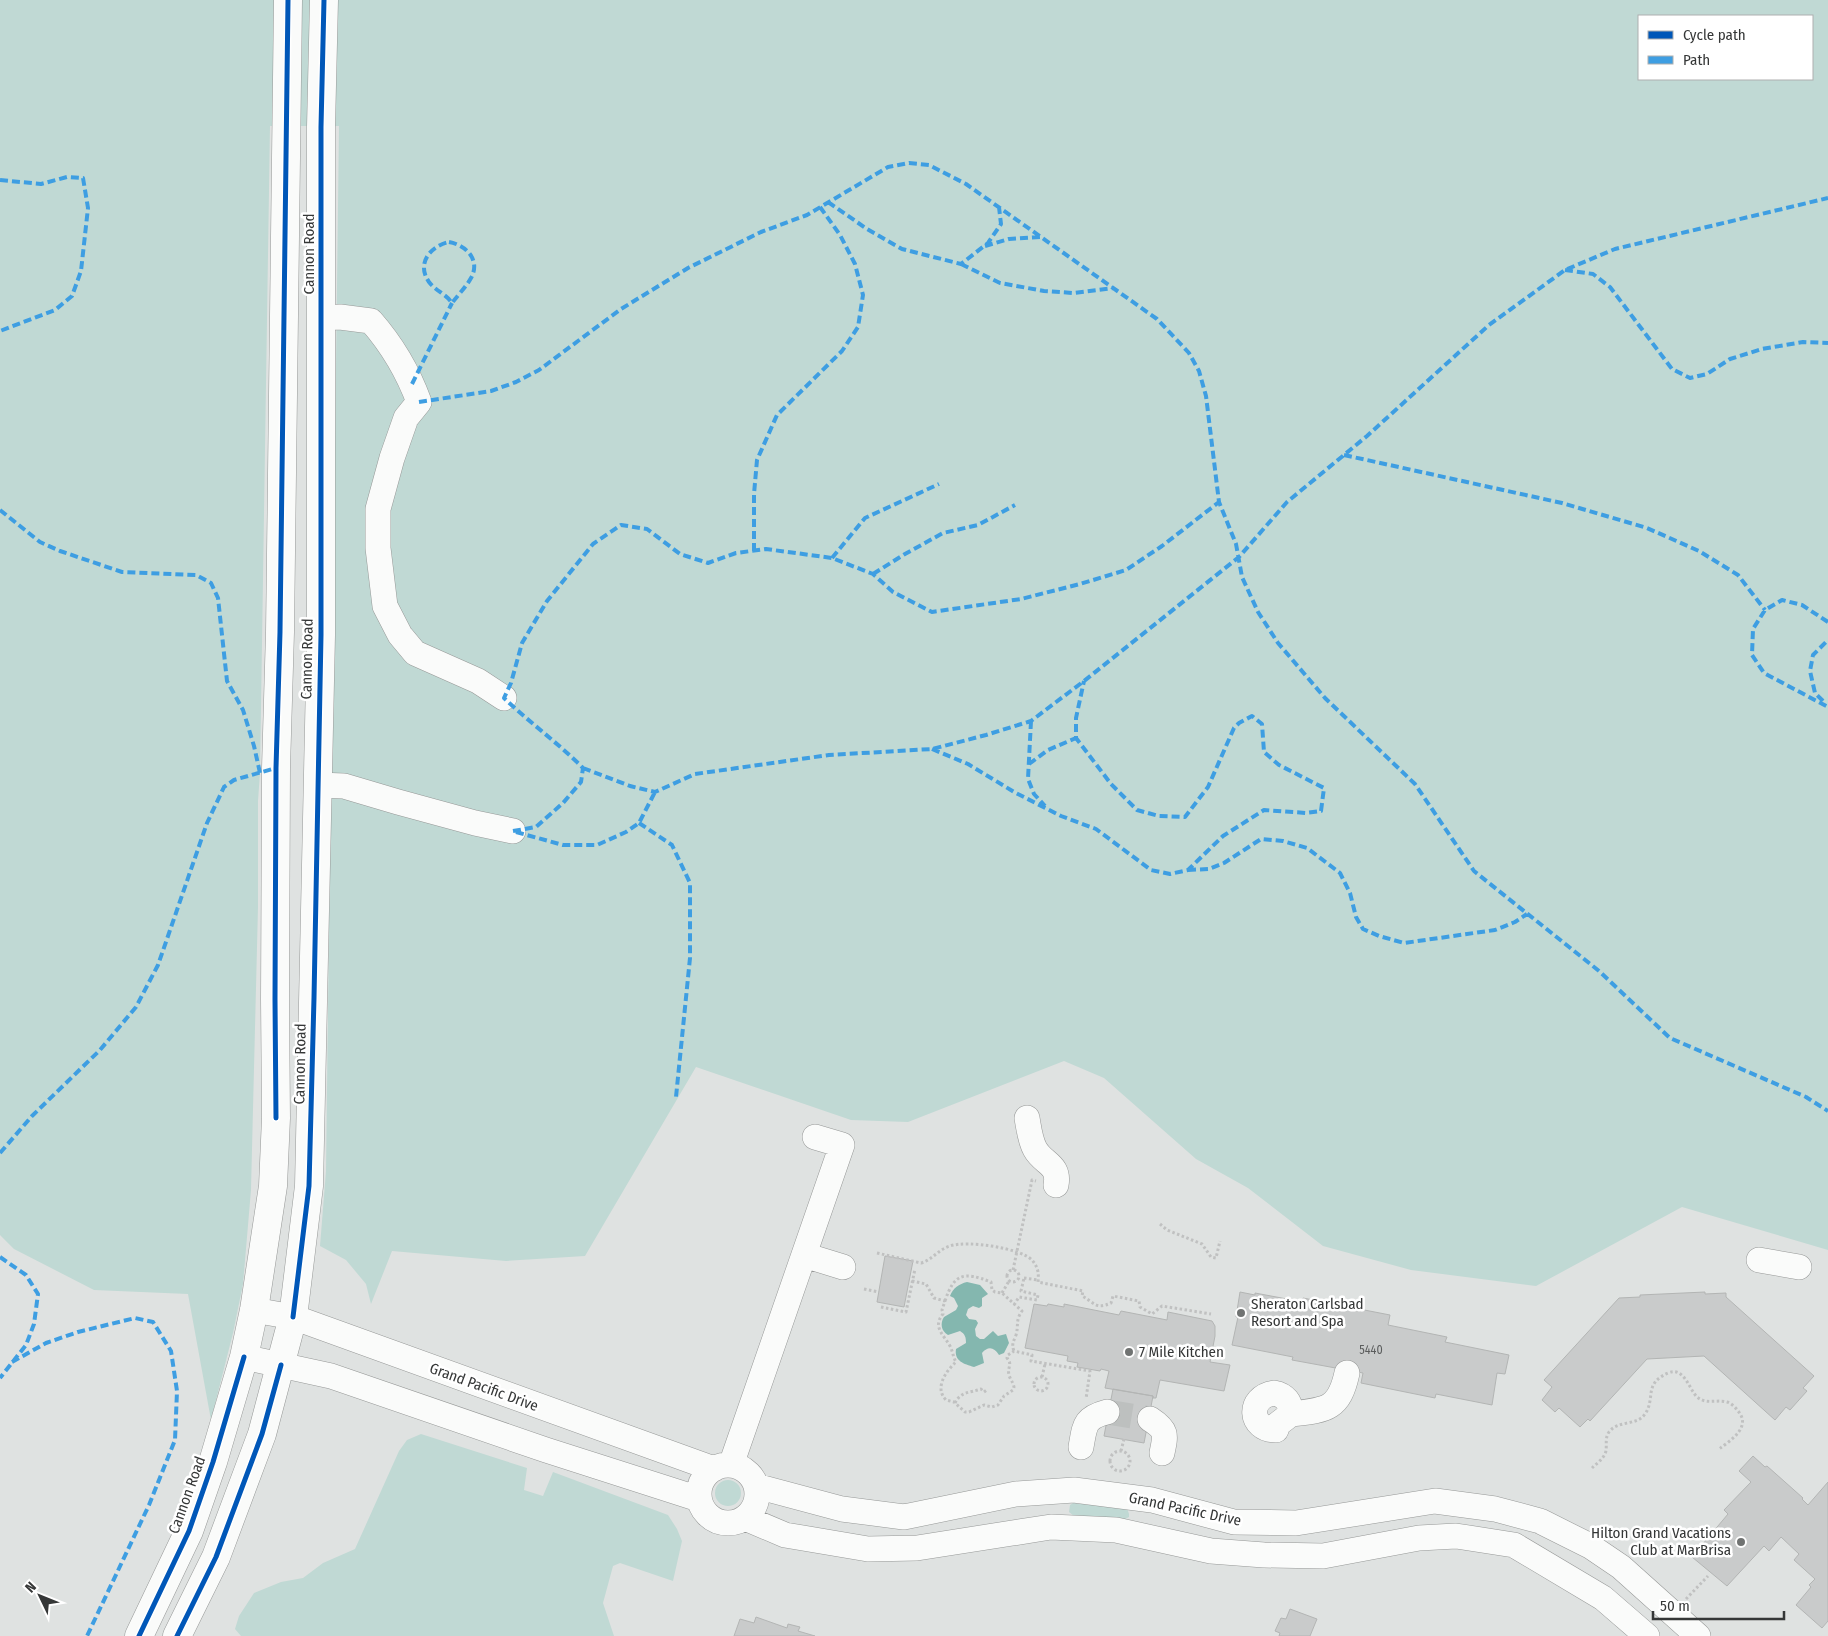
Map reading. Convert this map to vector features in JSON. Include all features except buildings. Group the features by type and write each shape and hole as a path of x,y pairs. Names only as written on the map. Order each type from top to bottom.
{"main road":[{"name":"Cannon Road","path":"139,1636 189,1531 213,1462 244,1357 254,1310 273,1186 276,1118 274,999 276,778 280,632 288,0"},
{"name":"Cannon Road","path":"177,1636 219,1548 262,1434 292,1317 309,1186 321,635 321,127 324,0"}],"street":[{"path":"321,318 340,317 371,321 388,341 412,384 419,402 406,418 392,458 378,509 378,548 385,606 400,635 415,652 478,681 504,698"},
{"path":"318,785 344,786 475,823 513,831"},
{"path":"1027,1118 1030,1137 1036,1151 1054,1167 1057,1179 1049,1183"},
{"path":"722,1467 804,1255 842,1145 815,1137"},
{"path":"804,1255 843,1266"},
{"path":"1760,1260 1799,1267"},
{"name":"Grand Pacific Drive","path":"254,1310 292,1317 558,1414 722,1467"},
{"path":"244,1357 331,1376 546,1450 699,1499"},
{"path":"1291,1414 1328,1408 1338,1399 1344,1388 1347,1373"},
{"path":"1081,1446 1085,1425 1093,1415 1107,1412"},
{"path":"546,1450 558,1414"},
{"path":"1150,1419 1162,1427 1164,1432 1162,1453"},
{"path":"722,1467 739,1467 747,1472 756,1486 757,1495 751,1512 745,1518 731,1523 716,1521 706,1513 699,1499 699,1490 707,1474 722,1467"},
{"name":"Grand Pacific Drive","path":"756,1486 842,1509 904,1517 1016,1494 1074,1490 1152,1500 1234,1522 1296,1523 1434,1501 1495,1509 1540,1521 1590,1546 1621,1567 1698,1636"},
{"path":"1047,1528 1048,1491"},
{"path":"874,1548 876,1513"},
{"path":"745,1518 785,1535 874,1548 917,1548 1047,1528 1116,1530 1211,1552 1323,1556 1429,1537 1456,1536 1514,1545 1602,1598 1647,1636"}],"path":[{"path":"1013,1270 1032,1180 1049,1183"},
{"path":"1160,1224 1167,1230 1202,1244 1211,1257 1216,1258 1220,1241"},
{"path":"877,1253 920,1263 942,1249 963,1243 975,1243 1027,1256 1038,1269 1038,1280"},
{"path":"881,1308 906,1312 915,1269"},
{"path":"1013,1270 1018,1273 1019,1277"},
{"path":"1009,1281 1007,1274 1013,1270"},
{"path":"971,1276 991,1282 992,1290 1002,1293 1022,1311 1017,1318 1016,1336 1012,1344 1014,1351 1007,1358 1011,1366 1008,1374 1014,1387 998,1405 992,1407 984,1405 965,1412 955,1403 946,1400 941,1392 944,1375 956,1362 952,1350 938,1329 938,1323 943,1314 942,1310 951,1285 963,1277 971,1276"},
{"path":"1019,1277 1083,1291 1082,1296 1098,1306 1111,1303 1113,1296 1139,1301 1140,1307 1152,1314 1162,1306 1210,1314"},
{"path":"1009,1281 1015,1282 1019,1277"},
{"path":"1014,1305 1019,1297 1037,1300 1038,1296 1021,1291 1024,1278"},
{"path":"912,1281 926,1284 934,1298 945,1301"},
{"path":"1002,1293 1009,1281"},
{"path":"864,1289 879,1292"},
{"path":"1014,1351 1032,1355 1031,1361 1090,1371 1086,1400"},
{"path":"1042,1377 1045,1364"},
{"path":"1592,1468 1601,1460 1605,1453 1609,1432 1615,1426 1639,1420 1645,1415 1649,1408 1651,1389 1656,1381 1669,1372 1676,1372 1689,1382 1698,1397 1707,1402 1727,1402 1741,1414 1743,1422 1741,1430 1720,1449"},
{"path":"1042,1377 1046,1380 1047,1386 1045,1390 1039,1391 1035,1388 1034,1382 1037,1378 1042,1377"},
{"path":"955,1403 961,1394 966,1392 974,1392 981,1389 984,1392 988,1390"},
{"path":"1121,1451 1124,1439"},
{"path":"1121,1451 1129,1456 1130,1462 1124,1470 1118,1471 1110,1464 1110,1458 1115,1452 1121,1451"}],"shaded area":[{"path":"0,0 1828,0 1828,1250 1682,1207 1536,1286 1411,1270 1323,1246 1248,1188 1196,1159 1104,1078 1064,1061 908,1122 851,1120 696,1067 585,1256 506,1261 392,1251 371,1304 366,1284 346,1260 320,1246 326,1171 339,126 270,126 260,773 258,801 258,907 251,1190 243,1284 211,1420 188,1294 94,1290 14,1249 0,1235"},
{"path":"967,1282 980,1285 988,1294 982,1298 982,1306 979,1308 973,1306 968,1309 966,1315 969,1319 976,1320 978,1323 975,1329 976,1336 984,1339 993,1331 998,1336 1006,1334 1009,1343 1004,1353 999,1355 991,1348 986,1349 982,1353 984,1363 974,1367 963,1363 958,1359 956,1353 956,1349 966,1343 964,1335 960,1331 948,1335 944,1331 942,1324 944,1317 956,1310 958,1306 954,1298 950,1296 951,1293 961,1284"},
{"path":"421,1434 527,1468 524,1490 543,1496 553,1472 668,1515 682,1541 673,1581 620,1563 613,1566 603,1603 614,1636 241,1636 235,1629 239,1616 254,1593 281,1582 303,1578 323,1563 355,1549 399,1451 407,1440"},
{"path":"728,1480 737,1484 741,1493 737,1502 728,1506 719,1502 715,1493 719,1484"},
{"path":"1073,1503 1127,1508 1129,1517 1123,1520 1074,1516 1069,1512 1070,1505"}],"tunnel":[{"path":"1107,1412 1150,1419"}],"marked path":[{"path":"419,402 491,391 516,382 539,370 621,309 688,268 761,232 807,215 888,167 909,163 929,165 966,184 1157,319 1189,353 1199,371 1206,396 1219,502 1236,544 1242,577 1258,612 1278,643 1325,698 1415,784 1474,871 1599,971 1670,1038 1806,1097 1828,1111"},
{"path":"0,180 41,184 67,177 83,178 88,208 81,271 72,296 55,310 0,331"},
{"path":"583,768 630,786 655,792 695,774 829,755 932,749 1031,721 1239,557 1287,502 1367,436 1489,325 1565,270 1615,249 1828,198"},
{"path":"828,202 867,229 902,249 961,264 988,243 1001,224 999,207"},
{"path":"754,551 754,494 757,460 777,415 842,351 858,327 863,295 855,264 840,235 820,207"},
{"path":"985,246 1009,239 1041,237"},
{"path":"449,242 466,250 473,259 474,265 471,278 452,303 429,282 424,269 427,257 431,252 436,247 449,242"},
{"path":"961,264 1000,283 1044,291 1073,293 1114,288"},
{"path":"1565,270 1593,274 1610,287 1672,369 1690,378 1707,374 1730,359 1762,349 1803,342 1828,343"},
{"path":"412,384 452,303"},
{"path":"1344,455 1562,503 1647,528 1699,551 1738,575 1765,610"},
{"path":"832,558 865,518 939,484"},
{"path":"513,831 536,827 563,803 581,782 583,768 504,698 511,683 522,643 547,601 593,544 621,525 647,529 680,554 708,563 736,553 766,549 832,558 873,574 893,592 932,612 1021,599 1126,570 1162,546 1219,502"},
{"path":"873,574 943,533 978,525 1015,505"},
{"path":"0,510 40,542 60,551 122,572 196,575 211,583 218,598 227,681 243,710 260,773"},
{"path":"1828,622 1802,605 1782,600 1765,610 1753,629 1752,655 1764,673 1828,707"},
{"path":"1823,701 1815,693 1810,671 1813,655 1828,640"},
{"path":"932,749 968,764 1014,792 1061,816 1096,829 1151,870 1170,874 1188,870 1223,836 1264,810 1306,813 1321,811 1324,788 1279,765 1264,752 1262,724 1252,716 1234,728 1208,787 1185,817 1159,816 1137,810 1111,784 1076,738 1076,718 1084,681"},
{"path":"1031,721 1028,779 1034,794 1045,806"},
{"path":"1029,764 1048,750 1076,738"},
{"path":"0,1153 32,1116 100,1050 136,1007 158,965 207,823 224,787 234,780 276,768"},
{"path":"516,832 563,845 597,845 626,832 639,823 655,792"},
{"path":"639,823 672,845 690,883 690,958 676,1097"},
{"path":"1188,870 1209,869 1224,863 1261,839 1283,841 1307,848 1340,873 1350,893 1356,917 1363,929 1404,943 1495,930 1515,922 1527,914"},
{"path":"0,1257 26,1275 38,1294 34,1324 26,1345 0,1378"},
{"path":"12,1362 46,1343 78,1332 135,1318 153,1322 171,1351 177,1391 175,1440 149,1505 87,1636"}],"cycle path":[{"path":"276,1118 276,768 280,632 288,0"},
{"path":"293,1317 309,1186 314,998 321,635 321,127 324,0"},
{"path":"139,1636 189,1531 213,1462 244,1357"},
{"path":"177,1636 216,1557 262,1434 281,1365"}],"place":[{"name":"Sheraton Carlsbad Resort and Spa","path":"1241,1313"},
{"name":"7 Mile Kitchen","path":"1129,1352"},
{"name":"Hilton Grand Vacations Club at MarBrisa","path":"1741,1542"}]}
